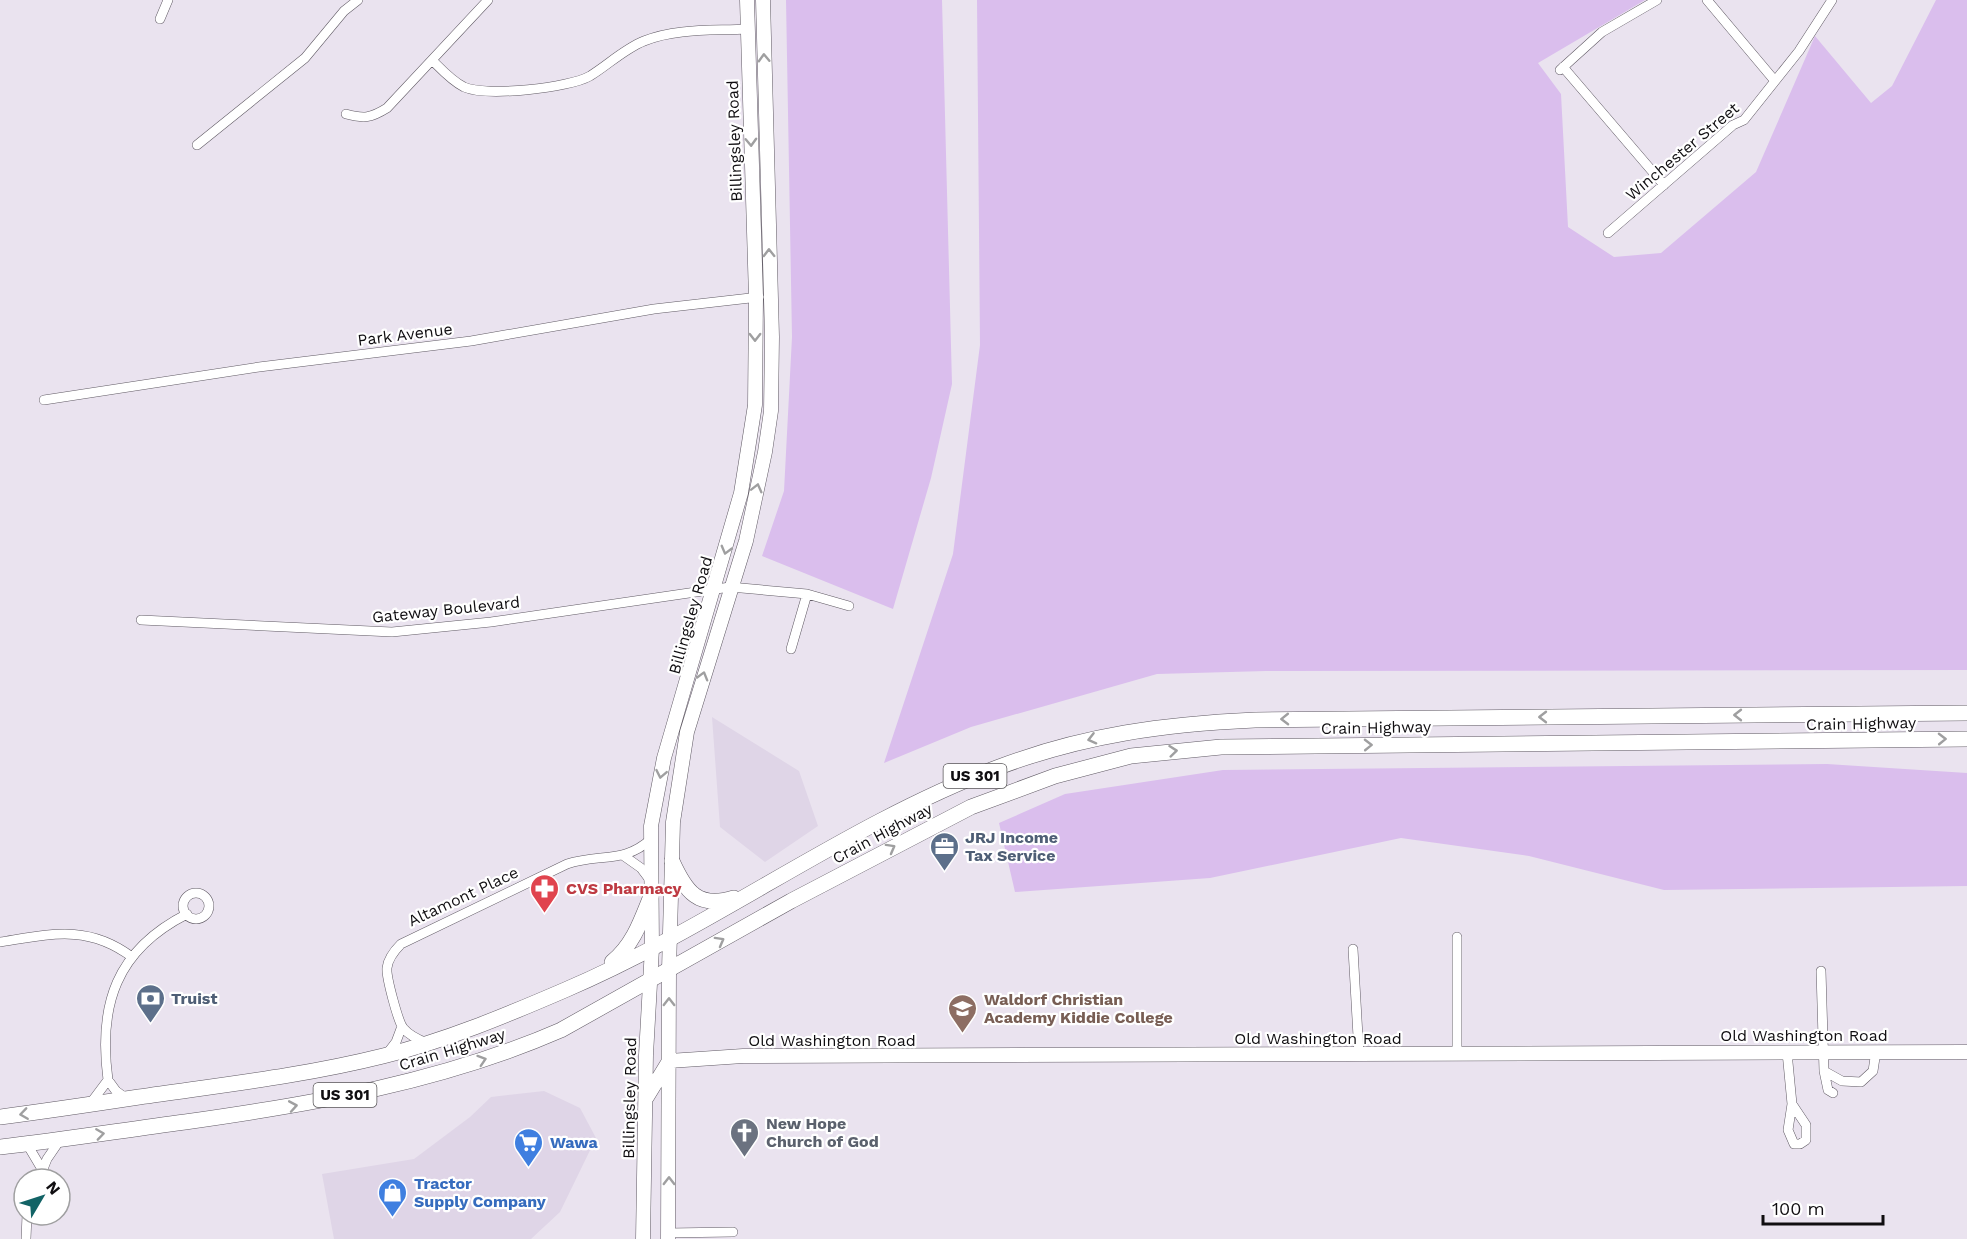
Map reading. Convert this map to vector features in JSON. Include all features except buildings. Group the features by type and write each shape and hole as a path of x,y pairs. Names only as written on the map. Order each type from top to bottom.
{"highway":[{"name":"Crain Highway","path":"0,1117 271,1078 386,1055 428,1043 515,1011 591,979 671,939 878,823 974,777 1055,748 1127,731 1255,720 1967,713"},
{"path":"1758,742 1762,715"},
{"name":"Crain Highway","path":"0,1147 288,1107 408,1082 526,1045 561,1030 894,846 972,807 1055,776 1131,756 1221,747 1967,739"},
{"path":"672,861 687,889 703,901 716,902 751,893"},
{"path":"591,979 628,946 651,896"}],"main road":[{"name":"Billingsley Road","path":"747,0 763,296"},
{"name":"Billingsley Road","path":"668,1236 669,970 674,822 687,732 723,587 750,450 755,405 763,296 763,0"},
{"name":"Billingsley Road","path":"643,1236 645,1104 652,948 651,839 664,758 723,587"},
{"name":"Old Washington Road","path":"669,1060 743,1056 1967,1052"},
{"path":"645,1104 649,1090 669,1060"},
{"path":"643,1236 668,1236"}],"street":[{"path":"160,19 168,0"},
{"path":"197,145 305,58 344,11 358,0"},
{"path":"346,114 363,119 374,116 387,108 488,0"},
{"path":"1657,0 1602,32 1561,69 1664,185"},
{"path":"1707,0 1775,81"},
{"name":"Winchester Street","path":"1608,233 1733,125 1744,120 1799,51 1832,0"},
{"path":"433,61 463,86 478,91 495,92 571,83 588,77 643,41 662,35 747,29"},
{"name":"Park Avenue","path":"44,400 259,367 471,341 654,309 763,296"},
{"name":"Gateway Boulevard","path":"141,620 392,632 500,620 723,587 807,594 849,606"},
{"path":"791,649 807,594"},
{"name":"Altamont Place","path":"402,1026 387,970 390,959 401,944 567,864 593,857 624,856 639,850 651,839"},
{"path":"624,856 641,867 650,880"},
{"path":"128,1099 116,1091 108,1080 105,1057 106,1020 121,975 132,957 150,935 186,914"},
{"path":"0,942 69,933 106,941 132,957"},
{"path":"1457,937 1457,1054"},
{"path":"1353,949 1359,1054"},
{"path":"1821,971 1824,1071 1828,1090 1833,1093"},
{"path":"386,1055 396,1042 402,1026 418,1040 428,1043"},
{"path":"1824,1071 1842,1081 1862,1082 1873,1071 1876,1051"},
{"path":"1787,1052 1792,1104"},
{"path":"89,1105 108,1080"},
{"path":"44,1167 60,1139"},
{"path":"27,1144 37,1167"},
{"path":"668,1236 733,1232"}],"shaded area":[{"path":"786,0 942,0 952,384 931,478 893,609 762,556 784,491 792,337"},
{"path":"977,0 1645,0 1538,63 1561,94 1568,227 1614,257 1661,253 1756,172 1815,36 1871,103 1892,86 1936,0 1967,0 1967,670 1266,671 1157,674 971,727 884,763 953,554 980,345"},
{"path":"712,717 799,771 818,826 765,862 720,827"},
{"path":"1827,764 1967,773 1967,886 1664,890 1529,856 1401,838 1210,878 1015,892 999,823 1065,794 1223,770"},
{"path":"544,1091 580,1108 596,1138 560,1212 531,1239 334,1239 322,1174 414,1159 470,1117 491,1097"}],"place":[{"name":"JRJ Income Tax Service","path":"944,872"},
{"name":"CVS Pharmacy","path":"545,914"},
{"name":"Truist","path":"150,1024"},
{"name":"Waldorf Christian Academy Kiddie College","path":"963,1034"},
{"name":"New Hope Church of God","path":"745,1158"},
{"name":"Wawa","path":"529,1168"},
{"name":"Tractor Supply Company","path":"393,1218"}]}
